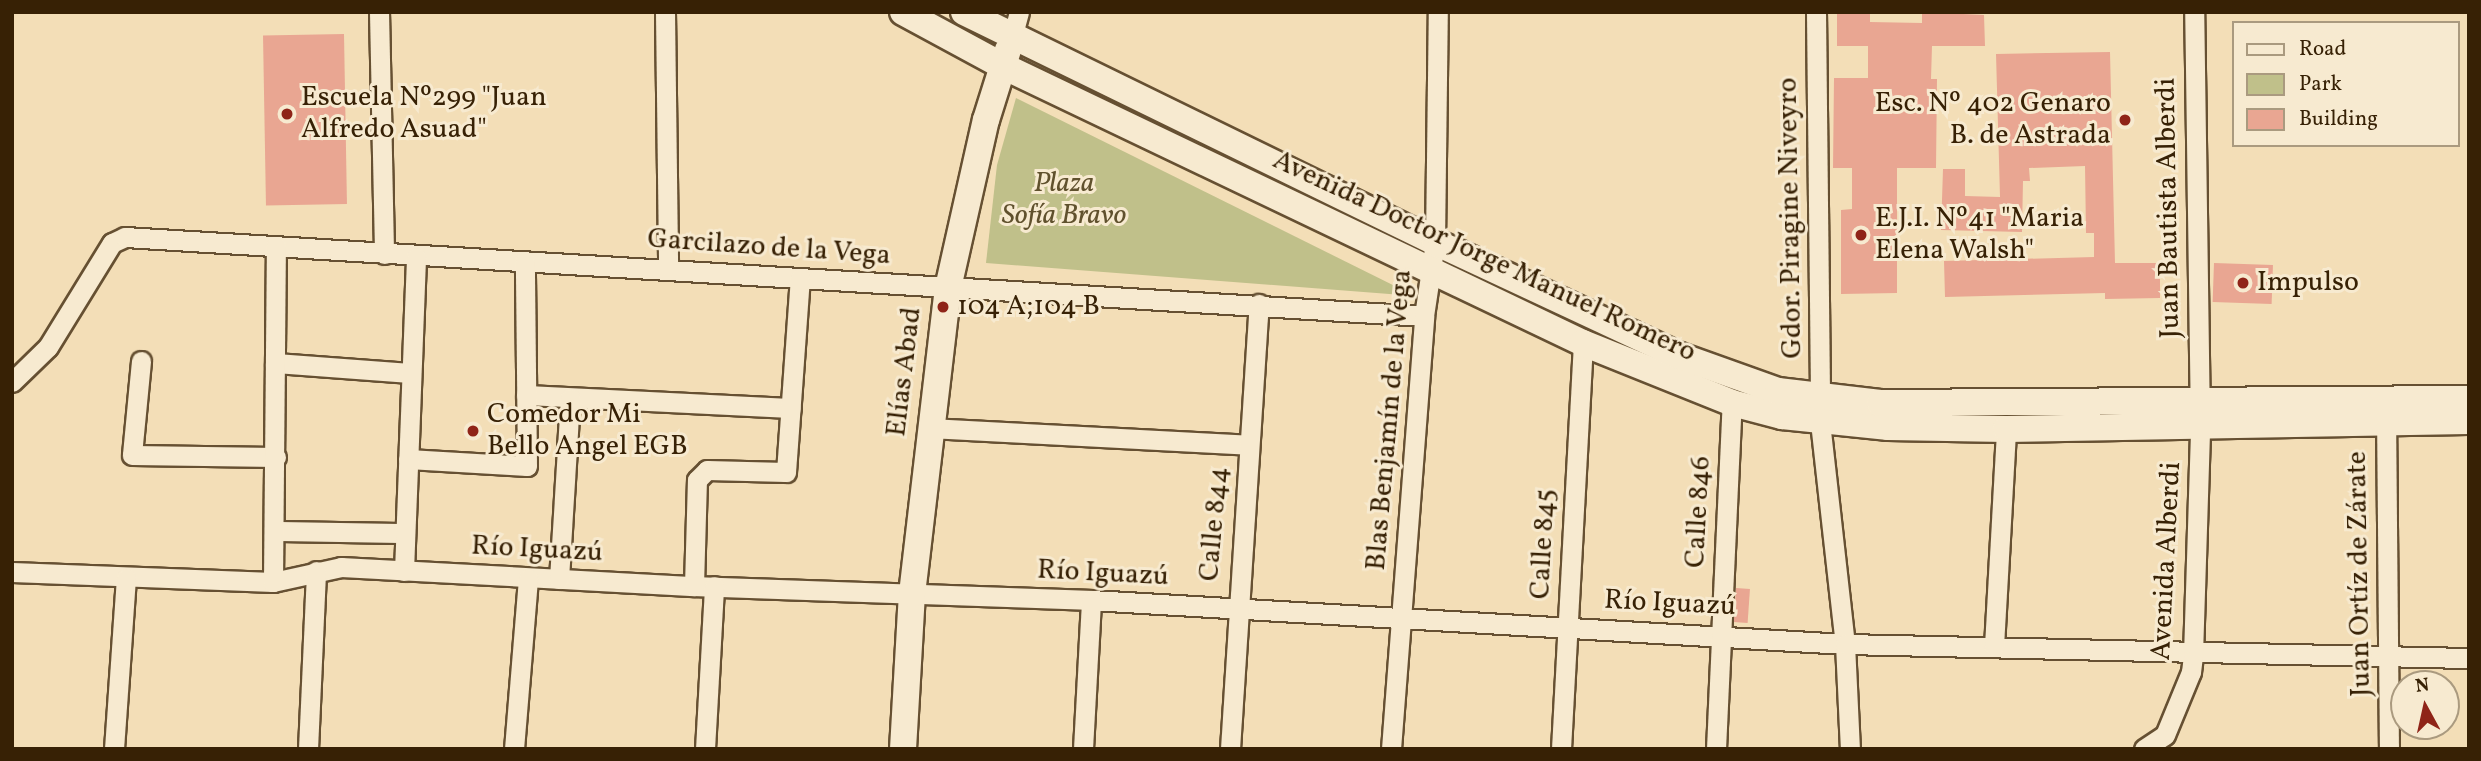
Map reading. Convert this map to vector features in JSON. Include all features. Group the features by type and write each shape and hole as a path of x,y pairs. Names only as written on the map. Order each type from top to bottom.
{"main road":[{"name":"Avenida Doctor Jorge Manuel Romero","path":"903,12 1003,66 1430,271 1583,343 1732,403 2006,429 2200,414"},
{"name":"Avenida Doctor Jorge Manuel Romero","path":"964,12 1012,38 1435,242 1680,356 1778,391 1821,410 2200,414"},
{"name":"Elías Abad","path":"903,749 912,594 929,428 948,288 986,120 1012,38"},
{"path":"2200,414 2386,411 2469,399"},
{"path":"2386,411 2469,421"}],"street":[{"path":"379,12 384,254"},
{"path":"665,12 668,268"},
{"name":"Elías Abad","path":"1012,38 1019,12"},
{"name":"Blas Benjamín de la Vega","path":"1391,749 1424,316 1435,242 1438,12"},
{"name":"Gdor. Piragine Niveyro","path":"1816,12 1821,410 1845,644 1850,749"},
{"name":"Juan Bautista Alberdi","path":"2193,12 2200,414"},
{"name":"Garcilazo de la Vega","path":"12,382 48,347 112,243 125,237 416,257 668,268 800,279 1259,304 1424,316"},
{"path":"273,582 276,246"},
{"path":"404,570 416,257"},
{"path":"408,459 527,466 525,261"},
{"path":"705,749 704,586 698,480 707,470 786,472 800,279"},
{"name":"Calle 844","path":"1230,749 1236,611 1259,304"},
{"name":"Calle 845","path":"1562,749 1583,343"},
{"path":"141,361 132,455 276,457"},
{"path":"275,363 411,373"},
{"path":"526,395 791,408"},
{"path":"559,579 570,398"},
{"name":"Calle 846","path":"1716,749 1732,403"},
{"name":"Juan Ortíz de Zárate","path":"2386,411 2389,749"},
{"name":"Avenida Alberdi","path":"2144,749 2165,742 2191,672 2200,414"},
{"path":"929,428 1249,446"},
{"path":"1994,646 2006,429"},
{"path":"274,531 405,533"},
{"name":"Río Iguazú","path":"12,572 273,582 341,567 528,579 1091,600 1236,611 1402,616 1845,644 1994,646 2193,655 2469,657"},
{"path":"308,749 316,571"},
{"path":"114,749 126,578"},
{"path":"514,749 528,579"},
{"path":"1083,749 1091,600"}],"green space":[{"name":"Plaza Sofía Bravo","path":"1016,98 1415,296 986,263 997,165"}],"building":[{"path":"1837,12 1870,12 1870,22 1922,23 1922,12 1984,15 1985,46 1932,46 1931,79 1937,79 1936,168 1897,168 1897,293 1841,294 1841,210 1852,209 1852,168 1833,168 1834,78 1868,78 1868,46 1837,46"},
{"name":"Escuela Nº299 \"Juan Alfredo Asuad\"","path":"344,34 347,204 266,205 263,35"},
{"path":"2110,52 2115,263 2160,263 2160,298 2105,299 2105,293 1945,297 1944,261 2094,257 2094,233 2086,233 2085,166 2029,168 2030,181 2023,181 2022,232 1941,230 1943,169 1965,169 1965,196 2000,197 1996,54"},
{"name":"Impulso","path":"2214,263 2273,265 2272,304 2213,302"},
{"path":"1736,588 1750,589 1748,623 1734,622"}],"place":[{"name":"Escuela Nº299 \"Juan Alfredo Asuad\"","path":"287,114"},
{"name":"Esc. Nº 402 Genaro B. de Astrada","path":"2125,120"},
{"name":"E.J.I. Nº41 \"Maria Elena Walsh\"","path":"1861,235"},
{"name":"Impulso","path":"2243,283"},
{"name":"104 A;104 B","path":"943,307"},
{"name":"Comedor Mi Bello Angel EGB","path":"473,431"}]}
